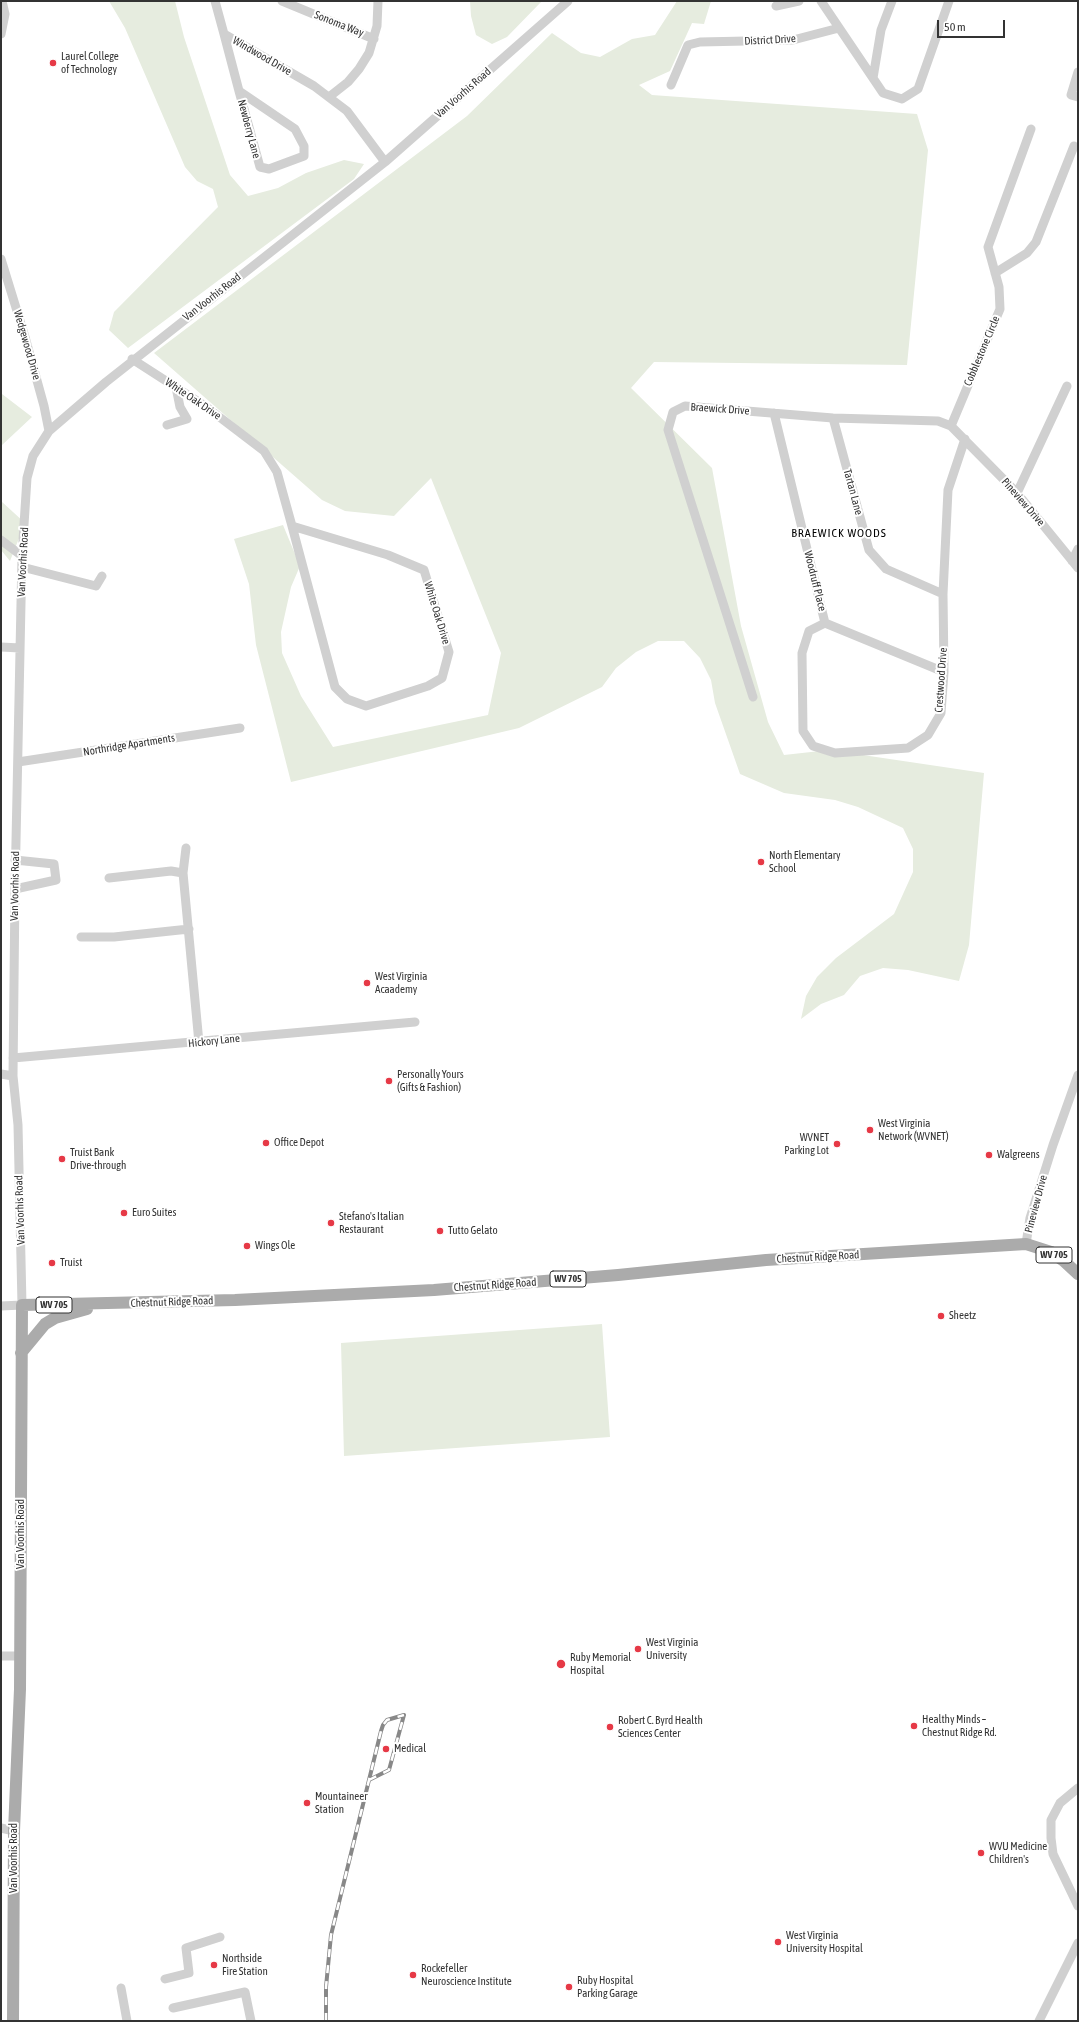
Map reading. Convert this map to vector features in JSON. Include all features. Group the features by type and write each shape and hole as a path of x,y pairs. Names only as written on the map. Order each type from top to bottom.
{"main road":[{"name":"Chestnut Ridge Road","path":"22,1305 235,1300 470,1287 766,1260 1026,1244 1051,1252 1064,1261 1078,1274"},
{"path":"22,1353 40,1329 55,1318 102,1304"},
{"name":"Van Voorhis Road","path":"13,2021 14,1831 20,1656 22,1305"}],"street":[{"path":"1,34 5,14 2,1"},
{"name":"Windwood Drive","path":"214,1 224,34 314,86 347,111 385,162"},
{"name":"Sonoma Way","path":"282,1 374,39"},
{"path":"329,97 340,90 356,73 369,53 374,39 378,16 378,1"},
{"name":"Van Voorhis Road","path":"22,1305 18,1124 13,1076 15,860 22,556 27,478 33,456 49,431 132,360 385,162 568,1"},
{"path":"776,6 799,1"},
{"path":"821,1 883,93 902,99 918,89 949,1"},
{"path":"873,78 881,30 892,1"},
{"name":"District Drive","path":"671,85 688,44 700,42 793,40 839,28"},
{"name":"Newberry Lane","path":"224,34 239,91 260,167 269,169 304,156 304,146 295,129 239,91"},
{"path":"1075,96 1078,72"},
{"name":"Cobblestone Circle","path":"951,426 1000,310 999,287 988,247 1031,129"},
{"path":"995,273 1027,253 1036,242 1074,146"},
{"name":"Wedgewood Drive","path":"1,259 44,406 49,431"},
{"name":"White Oak Drive","path":"132,360 205,406 264,451 277,472 334,687 347,699 366,706 428,686 442,678 449,652 424,570 388,555 292,526"},
{"path":"1018,493 1067,386"},
{"path":"166,426 187,419 180,407 176,387"},
{"name":"Braewick Drive","path":"753,697 668,430 672,412 685,406 833,418 938,422 951,426"},
{"name":"Woodruff Place","path":"774,413 825,623 944,672"},
{"name":"Tartan Lane","path":"833,418 869,550 886,569 943,594"},
{"path":"951,426 965,439"},
{"name":"Pineview Drive","path":"965,439 1018,493 1075,565"},
{"name":"Crestwood Drive","path":"825,623 809,631 802,653 803,731 813,746 835,753 908,748 928,736 941,713 944,672 943,594 948,490 965,439"},
{"path":"1,540 22,556"},
{"path":"1075,565 1078,549"},
{"path":"22,567 96,586 102,576"},
{"path":"1,647 20,648"},
{"name":"Northridge Apartments","path":"18,762 240,728"},
{"path":"186,848 183,873 199,1043"},
{"path":"15,860 54,864 56,880 15,889"},
{"path":"109,878 171,871 183,873"},
{"path":"81,937 114,937 189,929"},
{"name":"Hickory Lane","path":"13,1058 199,1043 415,1022"},
{"path":"1,1074 13,1076"},
{"name":"Pineview Drive","path":"1026,1244 1032,1210 1078,1075"},
{"path":"1,1306 22,1305"},
{"path":"1,1656 20,1656"},
{"path":"1078,1788 1060,1802 1051,1820 1053,1854 1078,1906"},
{"path":"1,1828 14,1831"},
{"path":"165,1979 189,1973 186,1948 220,1936"},
{"path":"1039,2021 1078,1943"},
{"path":"121,1988 127,2021"},
{"path":"173,2008 245,1992 251,2021"}],"shaded area":[{"path":"109,1 175,1 184,37 230,175 248,196 278,188 306,173 344,160 364,164 354,179 128,348 109,330 114,312 218,207 213,189 197,181 185,167 125,28"},
{"path":"470,1 542,1 507,37 492,44 476,35 471,16"},
{"path":"677,1 711,1 704,24 692,23 670,71 639,85 652,95 917,114 928,150 907,365 654,362 631,388 712,468 741,626 768,722 784,755 829,750 984,773 969,945 959,981 908,970 883,968 860,976 844,995 821,1004 801,1019 806,996 817,977 836,958 894,914 913,872 913,849 903,828 858,807 835,800 784,793 740,774 715,703 711,680 700,658 684,641 658,641 636,652 616,668 602,687 519,728 291,782 256,645 249,584 234,539 283,525 300,566 291,587 281,632 282,653 301,696 333,747 488,715 501,653 431,478 394,516 345,511 322,500 154,353 467,116 552,33 581,53 600,57 632,39 655,35"},
{"path":"2,394 32,417 1,446 1,395"},
{"path":"1,501 25,523 10,561 1,550"},
{"path":"602,1324 610,1437 344,1456 341,1343"}],"railway":[{"path":"369,1780 389,1770 404,1715"},
{"path":"326,2021 326,1987 331,1935 381,1731 387,1720 404,1715"}],"place":[{"name":"Laurel College of Technology","path":"53,63"},
{"name":"North Elementary School","path":"761,862"},
{"name":"West Virginia Acaademy","path":"367,983"},
{"name":"Personally Yours (Gifts & Fashion)","path":"389,1081"},
{"name":"West Virginia Network (WVNET)","path":"870,1130"},
{"name":"Office Depot","path":"266,1143"},
{"name":"WVNET Parking Lot","path":"837,1144"},
{"name":"Walgreens","path":"989,1155"},
{"name":"Truist Bank Drive-through","path":"62,1159"},
{"name":"Euro Suites","path":"124,1213"},
{"name":"Stefano's Italian Restaurant","path":"331,1223"},
{"name":"Tutto Gelato","path":"440,1231"},
{"name":"Wings Ole","path":"247,1246"},
{"name":"Truist","path":"52,1263"},
{"name":"Sheetz","path":"941,1316"},
{"name":"West Virginia University","path":"638,1649"},
{"name":"Ruby Memorial Hospital","path":"561,1664"},
{"name":"Healthy Minds – Chestnut Ridge Rd.","path":"914,1726"},
{"name":"Robert C. Byrd Health Sciences Center","path":"610,1727"},
{"name":"Medical","path":"386,1749"},
{"name":"Mountaineer Station","path":"307,1803"},
{"name":"WVU Medicine Children's","path":"981,1853"},
{"name":"West Virginia University Hospital","path":"778,1942"},
{"name":"Northside Fire Station","path":"214,1965"},
{"name":"Rockefeller Neuroscience Institute","path":"413,1975"},
{"name":"Ruby Hospital Parking Garage","path":"569,1987"}],"district":[{"name":"BRAEWICK WOODS","path":"839,533"}]}
